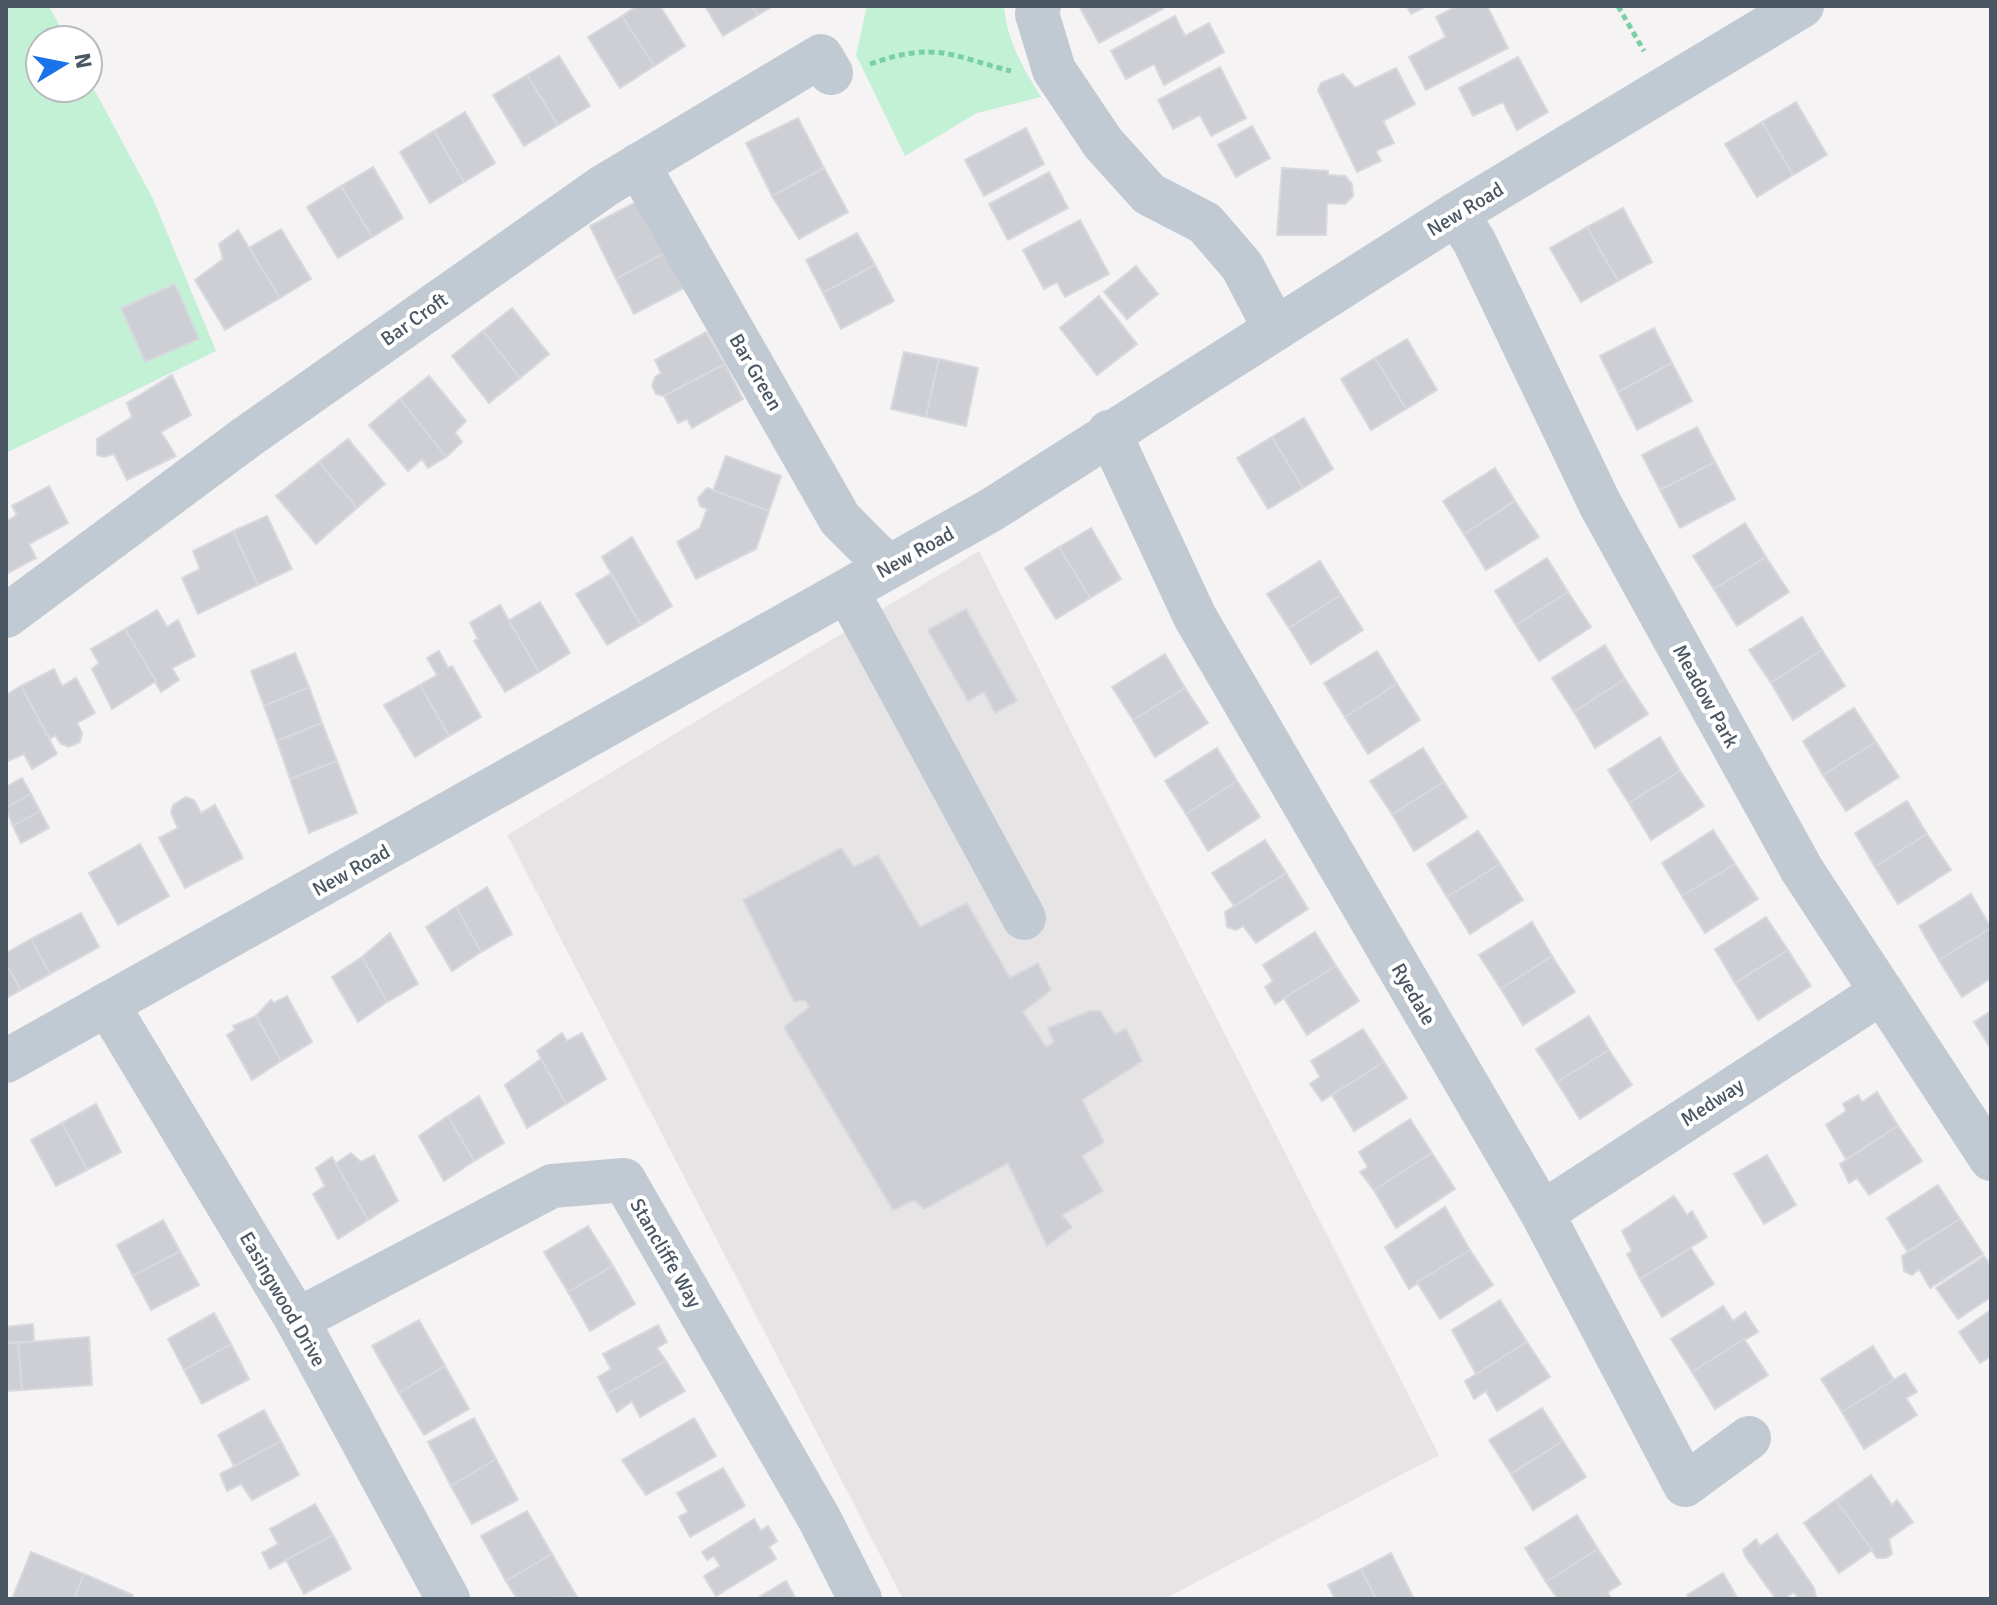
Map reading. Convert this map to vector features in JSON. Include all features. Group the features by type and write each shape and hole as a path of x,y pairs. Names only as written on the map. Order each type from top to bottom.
{"street":[{"path":"1039,6 1037,14 1054,70 1103,143 1149,194 1205,223 1242,266 1275,329"},
{"name":"New Road","path":"6,1061 991,510 1109,432 1456,214 1802,6"},
{"name":"Bar Croft","path":"6,616 247,437 638,165 821,56 831,73"},
{"name":"Bar Green","path":"638,165 840,519 888,567"},
{"name":"Meadow Park","path":"1456,214 1474,241 1600,504 1802,870 1991,1159"},
{"name":"Ryedale","path":"1109,432 1195,617 1542,1213 1685,1485 1749,1438"},
{"path":"847,591 1024,918"},
{"name":"Medway","path":"1542,1213 1882,992"},
{"name":"Easingwood Drive","path":"107,1004 297,1320 448,1599"},
{"name":"Stancliffe Way","path":"297,1320 552,1186 624,1180 820,1520 860,1599"}],"path":[{"path":"831,73 851,76 864,66 907,51 947,51 1034,76 1054,70"}],"shaded area":[{"path":"979,551 1439,1455 1164,1599 903,1599 507,835"}],"green space":[{"path":"6,6 49,6 59,24 24,24 24,104 102,104 153,199 216,351 6,453"},
{"path":"867,6 1004,6 1012,43 1041,97 977,113 905,156 856,55"}],"building":[{"path":"637,6 660,6 685,46 654,66 622,16"},
{"path":"705,6 752,6 758,15 723,36"},
{"path":"752,6 773,6 758,15"},
{"path":"1079,6 1161,6 1163,9 1099,43"},
{"path":"1407,6 1427,6 1411,14"},
{"path":"1457,6 1487,6 1508,48 1426,90 1409,57 1446,37 1436,17"},
{"path":"622,16 654,66 620,88 588,37"},
{"path":"1175,16 1185,36 1209,23 1224,52 1164,85 1154,64 1126,79 1111,51"},
{"path":"559,56 590,106 558,125 527,75"},
{"path":"1518,57 1548,112 1517,130 1503,102 1473,116 1459,88"},
{"path":"1220,67 1246,118 1211,136 1200,115 1173,129 1158,100"},
{"path":"1396,68 1415,104 1383,121 1394,143 1376,151 1381,161 1357,172 1318,90 1321,83 1343,74 1355,88"},
{"path":"527,75 558,125 524,146 493,95"},
{"path":"1796,102 1827,155 1793,175 1762,122"},
{"path":"465,112 495,163 464,182 434,131"},
{"path":"798,118 824,168 772,196 746,143"},
{"path":"1762,122 1793,175 1757,197 1725,144"},
{"path":"1252,126 1270,158 1236,177 1218,145"},
{"path":"1026,128 1044,164 984,196 965,160"},
{"path":"434,131 464,182 430,203 400,152"},
{"path":"373,167 403,218 372,237 341,186"},
{"path":"824,168 848,212 799,239 772,196"},
{"path":"1282,168 1328,171 1328,175 1345,176 1352,184 1353,196 1345,204 1327,203 1326,235 1277,235"},
{"path":"1049,172 1068,208 1008,240 989,204"},
{"path":"341,186 372,237 338,258 307,207"},
{"path":"642,199 668,251 616,279 590,226"},
{"path":"1623,208 1652,262 1618,281 1587,227"},
{"path":"1080,220 1109,274 1065,297 1057,282 1044,289 1023,250"},
{"path":"1587,227 1618,281 1581,302 1550,248"},
{"path":"281,229 311,279 280,298 249,248"},
{"path":"238,230 280,298 225,330 195,280 223,259 219,244"},
{"path":"857,233 875,265 823,293 806,260"},
{"path":"668,251 686,287 634,314 616,279"},
{"path":"875,265 894,301 841,329 823,293"},
{"path":"1136,266 1158,294 1127,319 1104,292"},
{"path":"175,284 199,339 145,362 121,308"},
{"path":"1099,296 1137,344 1097,375 1060,328"},
{"path":"512,308 549,354 520,378 483,331"},
{"path":"1654,328 1672,363 1618,392 1600,356"},
{"path":"483,331 520,378 489,403 452,356"},
{"path":"706,332 725,364 664,396 656,394 652,386 655,377 661,373 655,360"},
{"path":"1407,339 1437,390 1406,409 1375,358"},
{"path":"904,352 939,359 926,417 891,409"},
{"path":"1375,358 1406,409 1371,430 1341,379"},
{"path":"939,359 978,368 966,426 926,417"},
{"path":"1672,363 1692,401 1637,430 1618,392"},
{"path":"725,364 743,399 692,428 687,419 678,423 664,396"},
{"path":"172,375 191,415 161,432 176,456 127,480 114,454 104,457 97,455 97,439 132,417 127,403"},
{"path":"429,376 466,421 455,432 462,442 446,457 400,399"},
{"path":"400,399 446,457 428,468 422,459 408,471 369,425"},
{"path":"1304,418 1333,469 1303,488 1272,437"},
{"path":"1697,427 1715,462 1660,490 1642,455"},
{"path":"1272,437 1303,488 1268,509 1237,458"},
{"path":"348,439 385,484 357,508 319,462"},
{"path":"726,456 781,476 769,511 713,491"},
{"path":"319,462 357,508 316,544 276,496"},
{"path":"1715,462 1735,499 1680,528 1660,490"},
{"path":"1495,468 1515,501 1464,534 1443,501"},
{"path":"49,486 68,523 29,544 36,558 6,574 6,522 17,515 12,506"},
{"path":"707,488 769,511 756,549 696,579 677,542 700,528 707,509 700,506 698,498"},
{"path":"1515,501 1539,537 1486,570 1464,534"},
{"path":"267,516 292,569 258,585 233,531"},
{"path":"1745,523 1766,557 1714,589 1693,556"},
{"path":"1091,528 1121,579 1090,598 1059,547"},
{"path":"233,531 258,585 198,614 182,578 200,569 193,551"},
{"path":"632,537 672,606 641,625 602,557"},
{"path":"1059,547 1090,598 1056,619 1025,568"},
{"path":"1766,557 1789,592 1737,626 1714,589"},
{"path":"1547,558 1568,592 1516,625 1495,591"},
{"path":"1320,561 1341,595 1289,628 1267,594"},
{"path":"610,574 641,625 607,645 576,594"},
{"path":"1568,592 1591,627 1539,661 1516,625"},
{"path":"1341,595 1363,630 1311,664 1289,628"},
{"path":"540,602 570,653 539,672 508,621"},
{"path":"500,605 539,672 505,692 474,641 478,639 470,623"},
{"path":"966,609 1017,701 995,713 984,692 968,701 928,630"},
{"path":"157,610 167,627 178,620 195,656 172,668 179,680 161,692 125,629"},
{"path":"1802,617 1822,650 1771,683 1749,650"},
{"path":"125,629 156,681 112,709 92,669 99,663 91,649"},
{"path":"1605,645 1625,679 1574,712 1552,678"},
{"path":"1822,650 1845,686 1793,720 1771,683"},
{"path":"439,651 448,668 452,666 481,717 449,736 420,685 437,675 427,658"},
{"path":"1377,651 1397,684 1345,717 1324,683"},
{"path":"295,653 309,687 264,706 251,671"},
{"path":"1165,654 1185,688 1133,720 1112,687"},
{"path":"54,669 62,686 76,678 95,713 77,723 82,733 80,742 69,747 61,744 55,735 50,739 21,686"},
{"path":"1625,679 1648,714 1595,748 1574,712"},
{"path":"1397,684 1420,720 1368,754 1345,717"},
{"path":"420,685 449,736 415,757 384,705"},
{"path":"21,686 57,754 32,769 24,754 6,762 6,695"},
{"path":"309,687 322,723 277,741 264,706"},
{"path":"1185,688 1208,723 1155,757 1133,720"},
{"path":"1854,708 1876,742 1823,775 1803,741"},
{"path":"322,723 337,761 290,779 277,741"},
{"path":"1660,737 1680,771 1629,803 1608,770"},
{"path":"1876,742 1899,777 1846,811 1823,775"},
{"path":"1217,748 1237,781 1186,814 1165,781"},
{"path":"1423,748 1444,782 1392,814 1370,781"},
{"path":"337,761 357,813 309,833 290,779"},
{"path":"1680,771 1704,806 1651,840 1629,803"},
{"path":"22,778 31,794 6,808 6,787"},
{"path":"1237,781 1260,817 1208,851 1186,814"},
{"path":"1444,782 1467,817 1414,851 1392,814"},
{"path":"31,794 40,811 13,826 6,808"},
{"path":"186,797 194,800 201,813 215,805 243,858 185,888 159,838 178,828 171,813 173,805"},
{"path":"1907,801 1927,834 1875,867 1855,833"},
{"path":"40,811 49,828 21,843 13,826"},
{"path":"1713,830 1735,864 1682,896 1662,863"},
{"path":"1478,831 1500,864 1447,897 1427,864"},
{"path":"1927,834 1951,870 1898,904 1875,867"},
{"path":"1265,840 1286,873 1234,906 1212,873"},
{"path":"140,844 169,896 118,925 89,873"},
{"path":"841,848 854,867 878,855 920,927 967,903 1010,978 1038,963 1051,990 1023,1012 1046,1047 1054,1042 1048,1028 1090,1011 1100,1011 1115,1034 1126,1029 1142,1061 1082,1100 1104,1142 1082,1156 1103,1191 1062,1215 1072,1227 1047,1246 1008,1163 924,1209 914,1200 893,1210 784,1027 809,1007 805,1000 794,1002 743,900"},
{"path":"1500,864 1523,900 1470,934 1447,897"},
{"path":"1735,864 1758,899 1705,933 1682,896"},
{"path":"1286,873 1308,909 1256,943 1243,926 1236,930 1227,927 1225,912"},
{"path":"487,887 512,934 481,952 456,907"},
{"path":"1971,894 1991,928 1939,960 1919,926"},
{"path":"456,907 481,952 452,971 426,927"},
{"path":"81,913 99,947 50,974 31,939"},
{"path":"1766,917 1788,950 1735,983 1715,949"},
{"path":"1532,922 1552,956 1501,989 1479,955"},
{"path":"1991,928 1991,978 1962,997 1939,960"},
{"path":"1315,932 1336,966 1275,1004 1265,987 1273,981 1263,965"},
{"path":"390,933 418,984 387,1002 362,957"},
{"path":"31,939 50,974 21,990 6,964 6,953"},
{"path":"1788,950 1811,986 1758,1020 1735,983"},
{"path":"1552,956 1575,992 1523,1025 1501,989"},
{"path":"362,957 387,1002 358,1022 332,977"},
{"path":"6,964 21,990 6,998"},
{"path":"1336,966 1359,1001 1307,1035 1284,998"},
{"path":"287,996 312,1042 281,1061 256,1016 271,1000 274,1003"},
{"path":"1991,1011 1991,1049 1974,1022"},
{"path":"256,1016 281,1061 252,1080 227,1035 235,1030 233,1026"},
{"path":"1589,1016 1609,1050 1557,1082 1536,1049"},
{"path":"1363,1029 1384,1062 1322,1101 1310,1084 1320,1077 1311,1061"},
{"path":"562,1033 567,1041 582,1033 606,1079 566,1104 537,1051"},
{"path":"1609,1050 1632,1085 1580,1119 1557,1082"},
{"path":"541,1059 566,1104 527,1128 505,1085"},
{"path":"1384,1062 1407,1098 1354,1131 1332,1095"},
{"path":"1877,1092 1898,1126 1846,1159 1826,1125 1846,1111 1843,1104 1858,1095 1862,1102"},
{"path":"479,1096 504,1143 474,1161 448,1116"},
{"path":"96,1104 121,1152 87,1170 62,1123"},
{"path":"448,1116 474,1161 444,1181 419,1136"},
{"path":"1410,1119 1432,1153 1374,1190 1360,1172 1368,1167 1359,1152"},
{"path":"62,1123 87,1170 56,1186 31,1140"},
{"path":"1898,1126 1922,1161 1869,1195 1857,1178 1849,1183 1840,1164"},
{"path":"351,1153 361,1162 374,1155 398,1201 368,1220 335,1164"},
{"path":"1432,1153 1455,1189 1396,1228 1374,1190"},
{"path":"1767,1155 1796,1205 1764,1224 1734,1174"},
{"path":"332,1157 368,1220 338,1239 313,1194 325,1186 316,1168"},
{"path":"1938,1185 1960,1219 1907,1251 1887,1218"},
{"path":"1674,1196 1687,1215 1692,1211 1707,1237 1640,1279 1627,1254 1632,1251 1622,1231"},
{"path":"1445,1207 1470,1250 1409,1289 1385,1247"},
{"path":"1960,1219 1983,1254 1930,1288 1919,1269 1912,1275 1904,1271 1902,1256"},
{"path":"163,1220 180,1251 133,1276 117,1245"},
{"path":"588,1226 613,1266 568,1292 544,1252"},
{"path":"1691,1248 1714,1284 1662,1317 1640,1279"},
{"path":"1470,1250 1493,1285 1440,1319 1417,1282"},
{"path":"180,1251 199,1285 151,1310 133,1276"},
{"path":"1984,1256 1991,1266 1991,1297 1958,1319 1936,1288"},
{"path":"613,1266 635,1304 590,1331 568,1292"},
{"path":"1500,1300 1527,1342 1476,1374 1452,1330"},
{"path":"1723,1306 1733,1321 1745,1312 1758,1332 1692,1372 1671,1339"},
{"path":"1991,1310 1991,1356 1980,1363 1959,1332"},
{"path":"214,1313 231,1344 184,1370 168,1339"},
{"path":"419,1320 445,1366 399,1393 372,1346"},
{"path":"33,1324 34,1341 6,1343 6,1327"},
{"path":"658,1325 667,1342 657,1348 666,1361 607,1394 598,1377 611,1369 603,1354"},
{"path":"89,1337 92,1385 22,1390 18,1343"},
{"path":"1744,1339 1768,1375 1715,1409 1692,1372"},
{"path":"1527,1342 1550,1377 1497,1411 1486,1391 1474,1399 1465,1381"},
{"path":"6,1343 18,1343 22,1390 6,1391"},
{"path":"231,1344 249,1379 202,1404 184,1370"},
{"path":"1873,1346 1894,1380 1842,1412 1821,1379"},
{"path":"666,1361 685,1391 640,1417 632,1401 617,1412 607,1394"},
{"path":"445,1366 469,1409 424,1435 399,1393"},
{"path":"1905,1373 1917,1392 1906,1398 1917,1415 1864,1449 1842,1412"},
{"path":"1542,1408 1563,1441 1511,1474 1489,1440"},
{"path":"264,1410 281,1441 234,1466 218,1435"},
{"path":"474,1418 496,1459 451,1486 428,1442"},
{"path":"694,1418 716,1456 646,1495 622,1460"},
{"path":"281,1441 299,1475 252,1500 241,1484 227,1491 220,1474"},
{"path":"1563,1441 1586,1477 1533,1510 1511,1474"},
{"path":"496,1459 518,1500 472,1524 451,1486"},
{"path":"723,1468 745,1506 690,1537 679,1517 688,1512 677,1493"},
{"path":"1871,1475 1892,1505 1897,1500 1913,1522 1889,1539 1892,1554 1886,1558 1877,1558 1836,1500"},
{"path":"1836,1500 1872,1550 1839,1573 1804,1523"},
{"path":"315,1504 333,1535 270,1569 262,1553 278,1544 270,1529"},
{"path":"527,1511 552,1554 506,1581 481,1536"},
{"path":"1577,1515 1598,1549 1546,1582 1525,1548"},
{"path":"754,1519 761,1531 768,1526 777,1541 769,1547 776,1559 716,1596 704,1576 720,1566 714,1556 707,1560 702,1552"},
{"path":"1777,1534 1814,1588 1816,1597 1813,1599 1798,1599 1794,1592 1784,1599 1776,1599 1745,1556 1743,1550 1756,1539 1760,1546"},
{"path":"333,1535 351,1569 304,1594 286,1560"},
{"path":"1598,1549 1621,1584 1608,1592 1611,1599 1558,1599 1546,1582"},
{"path":"31,1552 84,1574 74,1599 12,1599"},
{"path":"1391,1553 1414,1599 1376,1599 1361,1569"},
{"path":"552,1554 577,1597 517,1599 506,1581"},
{"path":"1361,1569 1376,1599 1335,1599 1328,1585"},
{"path":"1723,1573 1738,1599 1689,1599 1687,1595"},
{"path":"84,1574 133,1595 132,1599 74,1599"},
{"path":"786,1581 796,1599 756,1599"}]}
